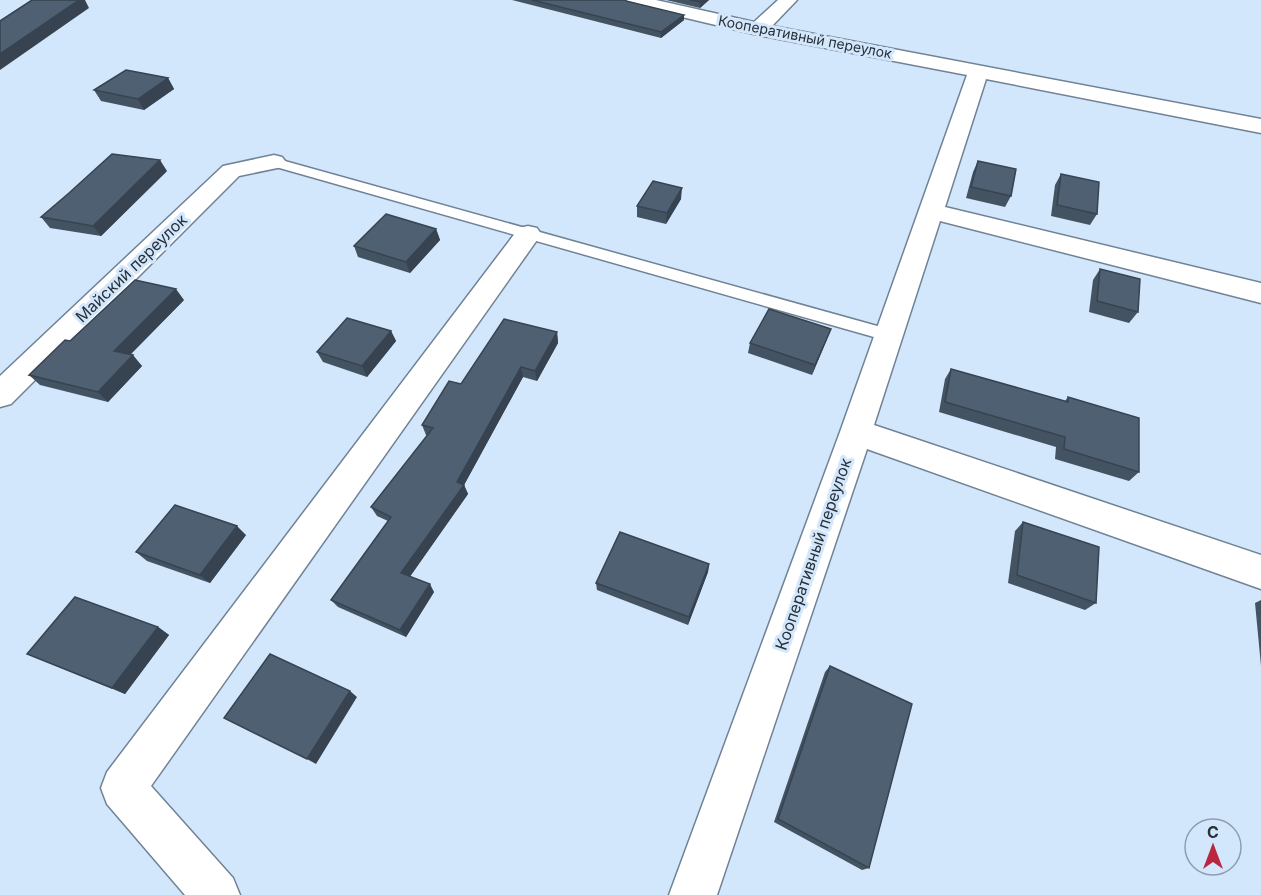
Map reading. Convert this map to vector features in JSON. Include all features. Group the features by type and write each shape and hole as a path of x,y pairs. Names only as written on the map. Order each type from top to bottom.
{"street":[{"name":"Кооперативный переулок","path":"633,0 758,29 1261,126"},
{"path":"758,29 788,0"},
{"name":"Кооперативный переулок","path":"693,895 856,432 978,72"},
{"name":"Майский переулок","path":"0,395 231,171 274,162"},
{"path":"931,211 1261,293"},
{"path":"216,895 123,788 528,234"},
{"path":"856,432 1261,572"}],"lane":[{"path":"274,162 888,335"}],"building":[{"path":"32,0 79,0 0,54 0,21"},
{"path":"532,0 626,0 684,15 661,32"},
{"path":"126,70 168,78 138,99 94,90"},
{"path":"112,154 160,160 93,226 41,217 69,193"},
{"path":"978,161 1016,169 1011,196 971,187"},
{"path":"1061,174 1099,182 1097,214 1057,205"},
{"path":"653,181 682,188 667,213 637,206"},
{"path":"386,214 436,229 406,262 354,246"},
{"path":"1100,269 1140,279 1138,312 1097,301"},
{"path":"135,280 176,289 114,351 133,355 98,392 29,375 65,340 70,341"},
{"path":"769,309 831,329 815,365 750,343"},
{"path":"347,318 391,331 362,366 317,352"},
{"path":"504,319 557,332 535,371 521,367 457,482 464,485 401,573 430,584 400,630 331,600 391,517 371,507 433,428 422,425 449,381 461,384"},
{"path":"951,369 1068,402 1068,397 1139,418 1139,472 1064,449 1065,437 945,402"},
{"path":"175,505 237,526 200,575 136,552"},
{"path":"1023,522 1099,547 1096,603 1017,575"},
{"path":"620,532 709,564 689,617 596,583"},
{"path":"75,597 158,627 112,688 27,654"},
{"path":"270,654 350,691 307,759 224,718"},
{"path":"830,666 912,704 869,868 778,819"}]}
